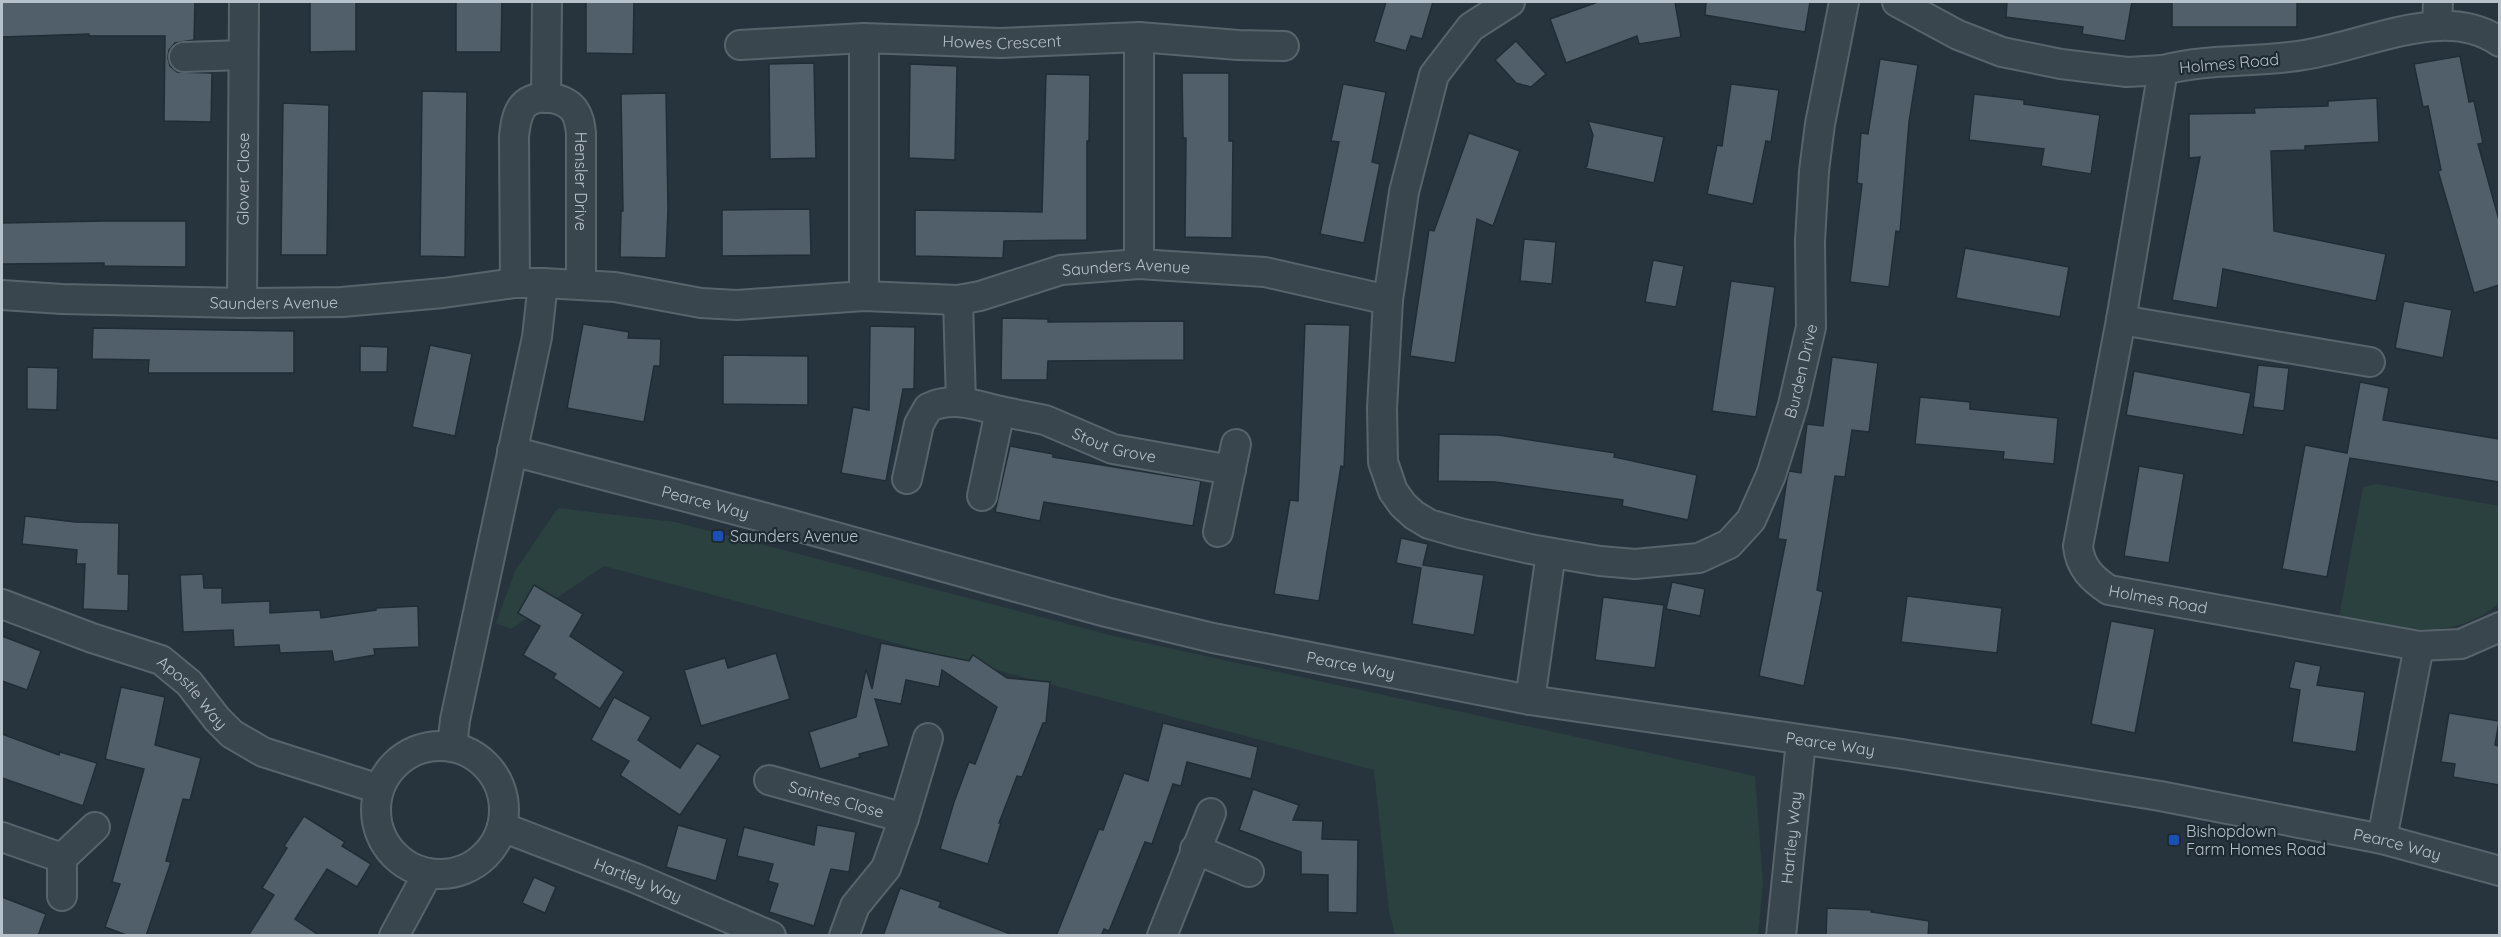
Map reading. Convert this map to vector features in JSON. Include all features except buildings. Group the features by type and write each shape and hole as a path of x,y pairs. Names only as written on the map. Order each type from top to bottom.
{"street":[{"name":"Glover Close","path":"242,303 244,2"},
{"path":"515,283 513,173 516,120 527,102 546,98 548,2"},
{"name":"Burden Drive","path":"1510,2 1471,27 1434,75 1404,192 1388,300 1383,462 1393,490 1414,515 1429,524 1551,553 1635,564 1699,558 1729,544 1751,520 1760,504 1793,405 1811,327 1810,241 1814,171 1820,124 1845,2"},
{"path":"1897,2 1958,34 2002,52 2061,64 2127,72 2163,70"},
{"name":"Holmes Road","path":"2499,42 2488,34 2438,14 2416,28 2308,54 2193,64 2163,70 2121,320 2078,546 2083,565 2097,582 2109,590 2419,646 2461,644 2499,627"},
{"path":"1139,37 1139,264"},
{"name":"Howes Crescent","path":"740,45 864,38 1001,43 1139,37 1238,45 1284,46"},
{"path":"864,38 864,297"},
{"path":"184,57 243,56"},
{"name":"Hensler Drive","path":"546,98 566,102 579,118 581,133 580,284"},
{"name":"Saunders Avenue","path":"2,295 242,303 342,302 515,283 543,283 615,287 701,303 738,305 864,297 958,300 980,296 1061,270 1139,264 1265,273 1388,300"},
{"path":"452,747 455,720 537,337 543,283"},
{"path":"958,300 961,402"},
{"path":"2121,320 2370,362"},
{"name":"Stout Grove","path":"907,479 924,415 928,408 936,404 961,402 1045,420 1113,449 1233,457 1218,532"},
{"path":"982,496 1000,411"},
{"name":"Pearce Way","path":"512,451 789,524 1106,612 1213,638 1530,700 2042,776 2382,839 2499,871"},
{"path":"1530,700 1551,553"},
{"name":"Apostle Way","path":"2,604 92,638 161,660 174,668 189,683 217,719 247,743 263,752 379,789"},
{"path":"2382,839 2419,646"},
{"name":"Saintes Close","path":"844,936 855,906 886,868 904,818 927,738"},
{"name":"Hartley Way","path":"1781,936 1802,741"},
{"path":"434,746 452,747 469,752 484,763 495,776 502,793 505,810 502,828 487,855 474,865 444,874 429,873 407,864 389,849 377,820 376,804 379,789 388,773 408,755 434,746"},
{"name":"Saintes Close","path":"769,780 904,818"},
{"path":"1162,936 1211,813"},
{"path":"62,896 62,858 95,828"},
{"name":"Hartley Way","path":"502,828 635,878 771,936"},
{"path":"2,837 62,858"},
{"path":"1195,849 1249,872"},
{"path":"394,936 429,873"}],"green space":[{"path":"2377,484 2499,506 2499,603 2480,616 2442,629 2402,628 2339,617 2363,487"},
{"path":"558,508 675,522 1118,637 1755,776 1763,884 1758,935 1395,935 1389,911 1374,770 604,566 511,629 496,623 515,571"}],"place":[{"name":"Saunders Avenue","path":"718,536"},
{"name":"Bishopdown Farm Homes Road","path":"2174,840"}]}
